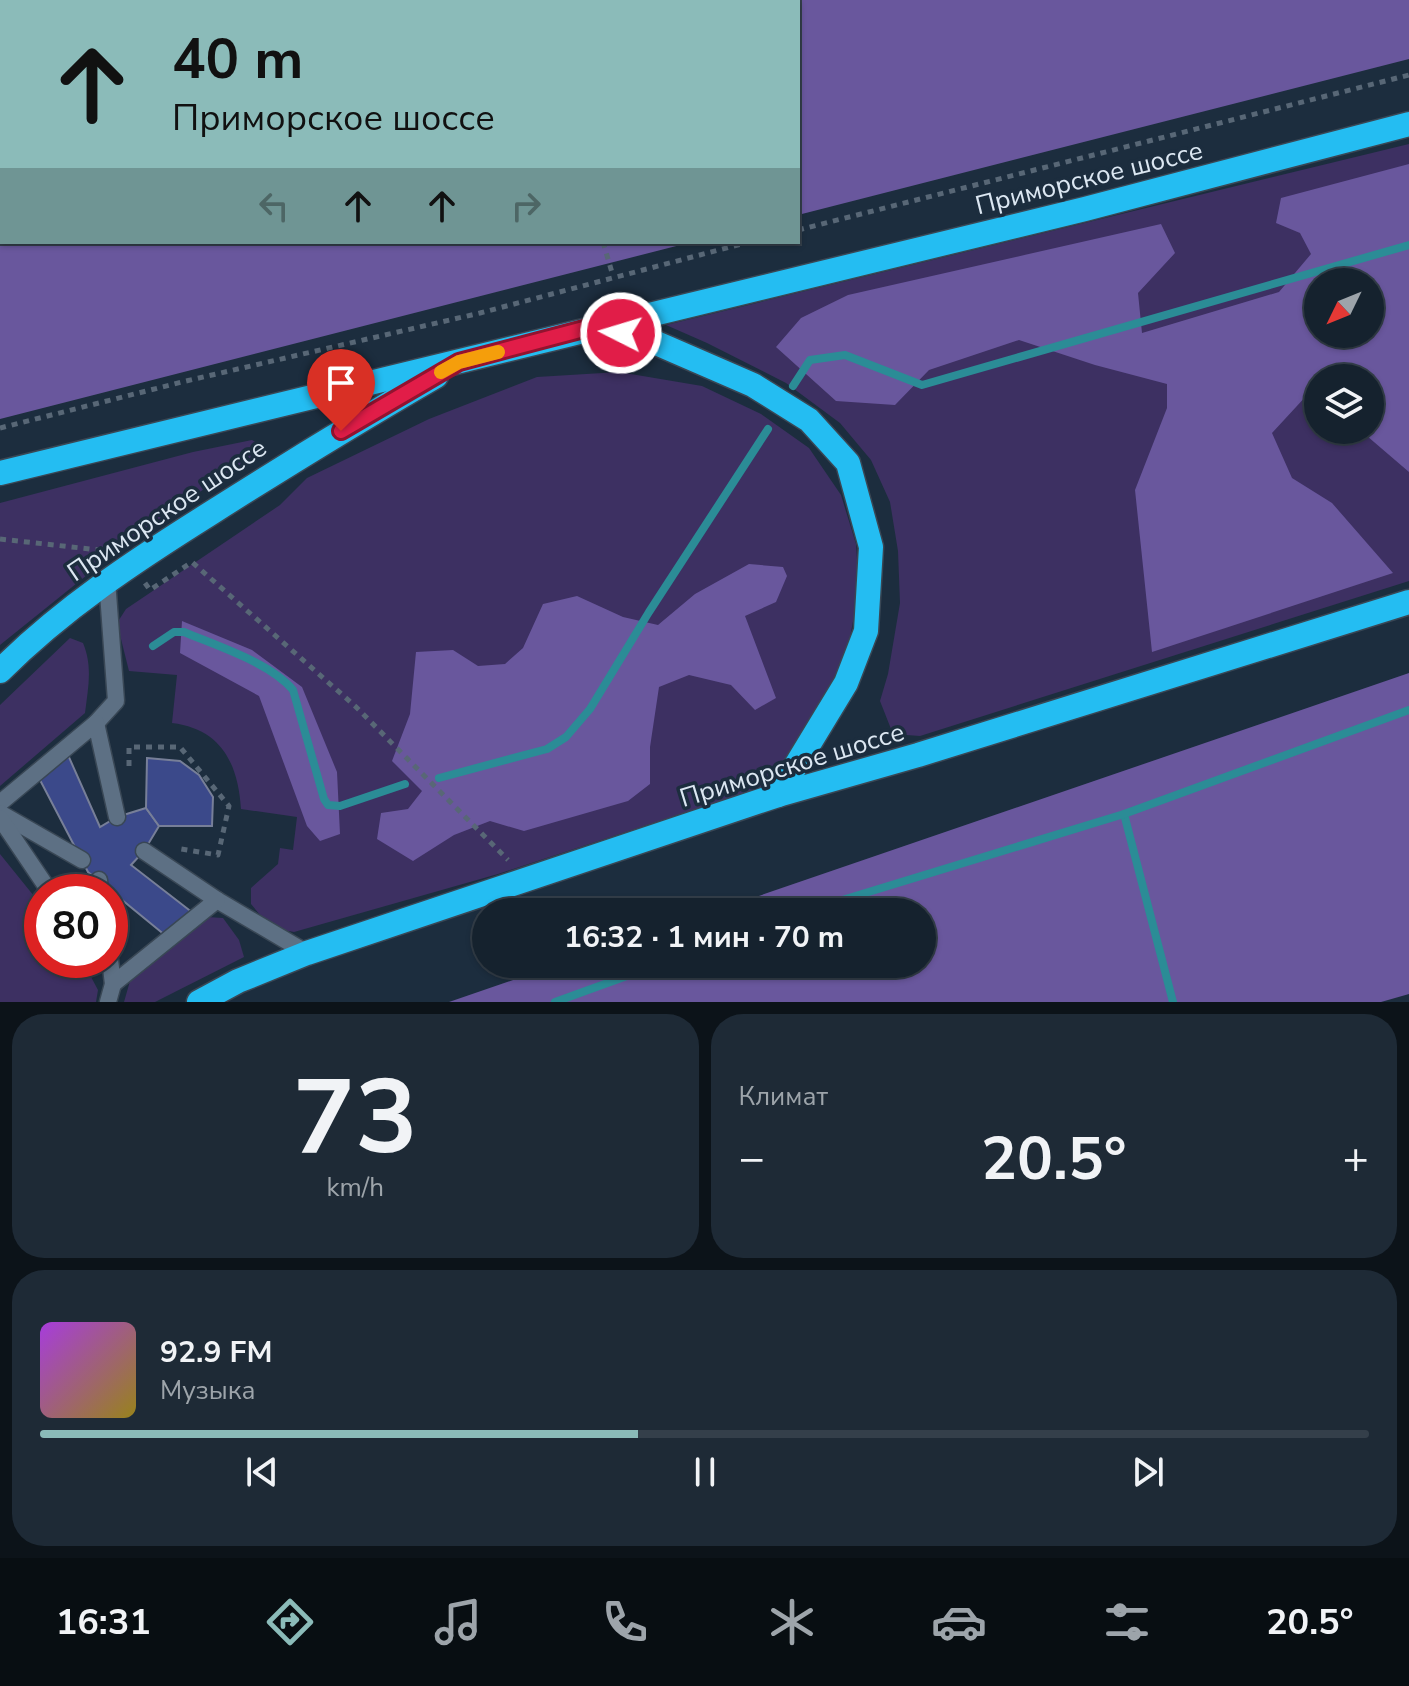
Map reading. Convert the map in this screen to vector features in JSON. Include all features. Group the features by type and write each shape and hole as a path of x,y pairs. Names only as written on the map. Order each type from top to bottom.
{"highway":[{"name":"Приморское шоссе","path":"0,671 28,643 107,580 318,445 459,362 595,326 1085,209 1409,124"},
{"path":"595,326 647,339 753,385 809,420 848,463 871,547 866,631 846,683 778,795"},
{"path":"0,473 459,362"},
{"name":"Приморское шоссе","path":"199,1002 238,981 307,953 778,795 918,755 1409,602"}],"lane":[{"path":"0,803 96,723 116,701 107,580"},
{"path":"96,723 117,817"},
{"path":"0,815 82,860"},
{"path":"0,815 38,874"},
{"path":"144,851 217,900 307,953"},
{"path":"113,984 217,900"},
{"path":"109,978 113,984"},
{"path":"108,1002 112,978"}],"path":[{"path":"800,229 1409,75"},
{"path":"604,244 613,276"},
{"path":"0,428 480,313 741,244"},
{"path":"0,539 108,551 118,545"},
{"path":"150,590 192,562 355,706 507,858 512,886"},
{"path":"129,774 129,747 180,747 229,806 218,855 178,849"}],"shaded area":[{"path":"800,0 1409,0 1409,59 800,214"},
{"path":"1409,144 1409,581 920,736 893,734 880,701 888,674 900,603 898,551 890,502 871,460 840,423 786,383 666,325"},
{"path":"1409,164 1409,472 1376,444 1384,444 1384,364 1304,364 1304,398 1272,433 1292,478 1332,503 1393,573 1152,652 1135,490 1167,408 1167,384 1019,340 929,370 895,405 836,401 776,347 801,318 848,295 1161,224 1175,253 1138,293 1142,333 1279,292 1311,254 1300,233 1276,223 1281,198"},
{"path":"0,244 684,244 0,419"},
{"path":"619,372 702,386 761,414 809,448 841,495 856,544 859,590 847,653 824,722 787,779 498,874 294,932 270,923 251,904 251,888 278,864 280,848 293,850 297,817 241,809 236,777 224,751 203,732 172,723 177,675 129,671 117,623 126,609 280,505 307,478 429,419 537,377"},
{"path":"252,440 259,444 259,450 249,459 143,530 0,645 0,503 193,452"},
{"path":"749,564 783,567 787,576 776,602 745,616 776,698 755,710 731,685 689,675 659,687 650,747 650,784 628,801 524,831 490,821 454,835 413,861 377,839 381,813 408,809 422,791 392,761 410,714 416,652 453,650 478,666 505,664 523,648 543,604 577,596 623,617 658,625 695,594"},
{"path":"182,621 252,650 302,687 337,772 340,834 320,841 307,826 259,696 180,653"},
{"path":"70,638 83,643 88,661 85,713 0,786 0,705"},
{"path":"1409,673 1409,994 1381,1002 449,1002 519,978 936,978 936,898 753,898"},
{"path":"0,854 24,884 24,978 92,978 98,990 96,1002 0,1002"},
{"path":"207,917 223,918 239,940 244,957 155,1002 124,1002 130,981"}],"building":[{"path":"68,755 100,827 117,817 146,808 159,826 131,865 193,913 166,936 128,905 128,874 88,872 40,780"},
{"path":"147,758 180,761 199,775 213,797 212,826 159,826 146,808"}],"waterway":[{"path":"793,386 810,360 845,355 922,385 1409,245"},
{"path":"439,778 547,749 566,737 590,709 768,429"},
{"path":"153,646 174,632 184,632 243,656 283,680 293,690 328,805 340,806 405,784"},
{"path":"849,898 1124,814 1409,710"},
{"path":"1124,814 1173,1002"},
{"path":"555,1002 621,978"}],"slow traffic":[{"path":"441,372 459,362 498,352"}],"route":[{"path":"341,431 459,362 595,326 621,333"}]}
